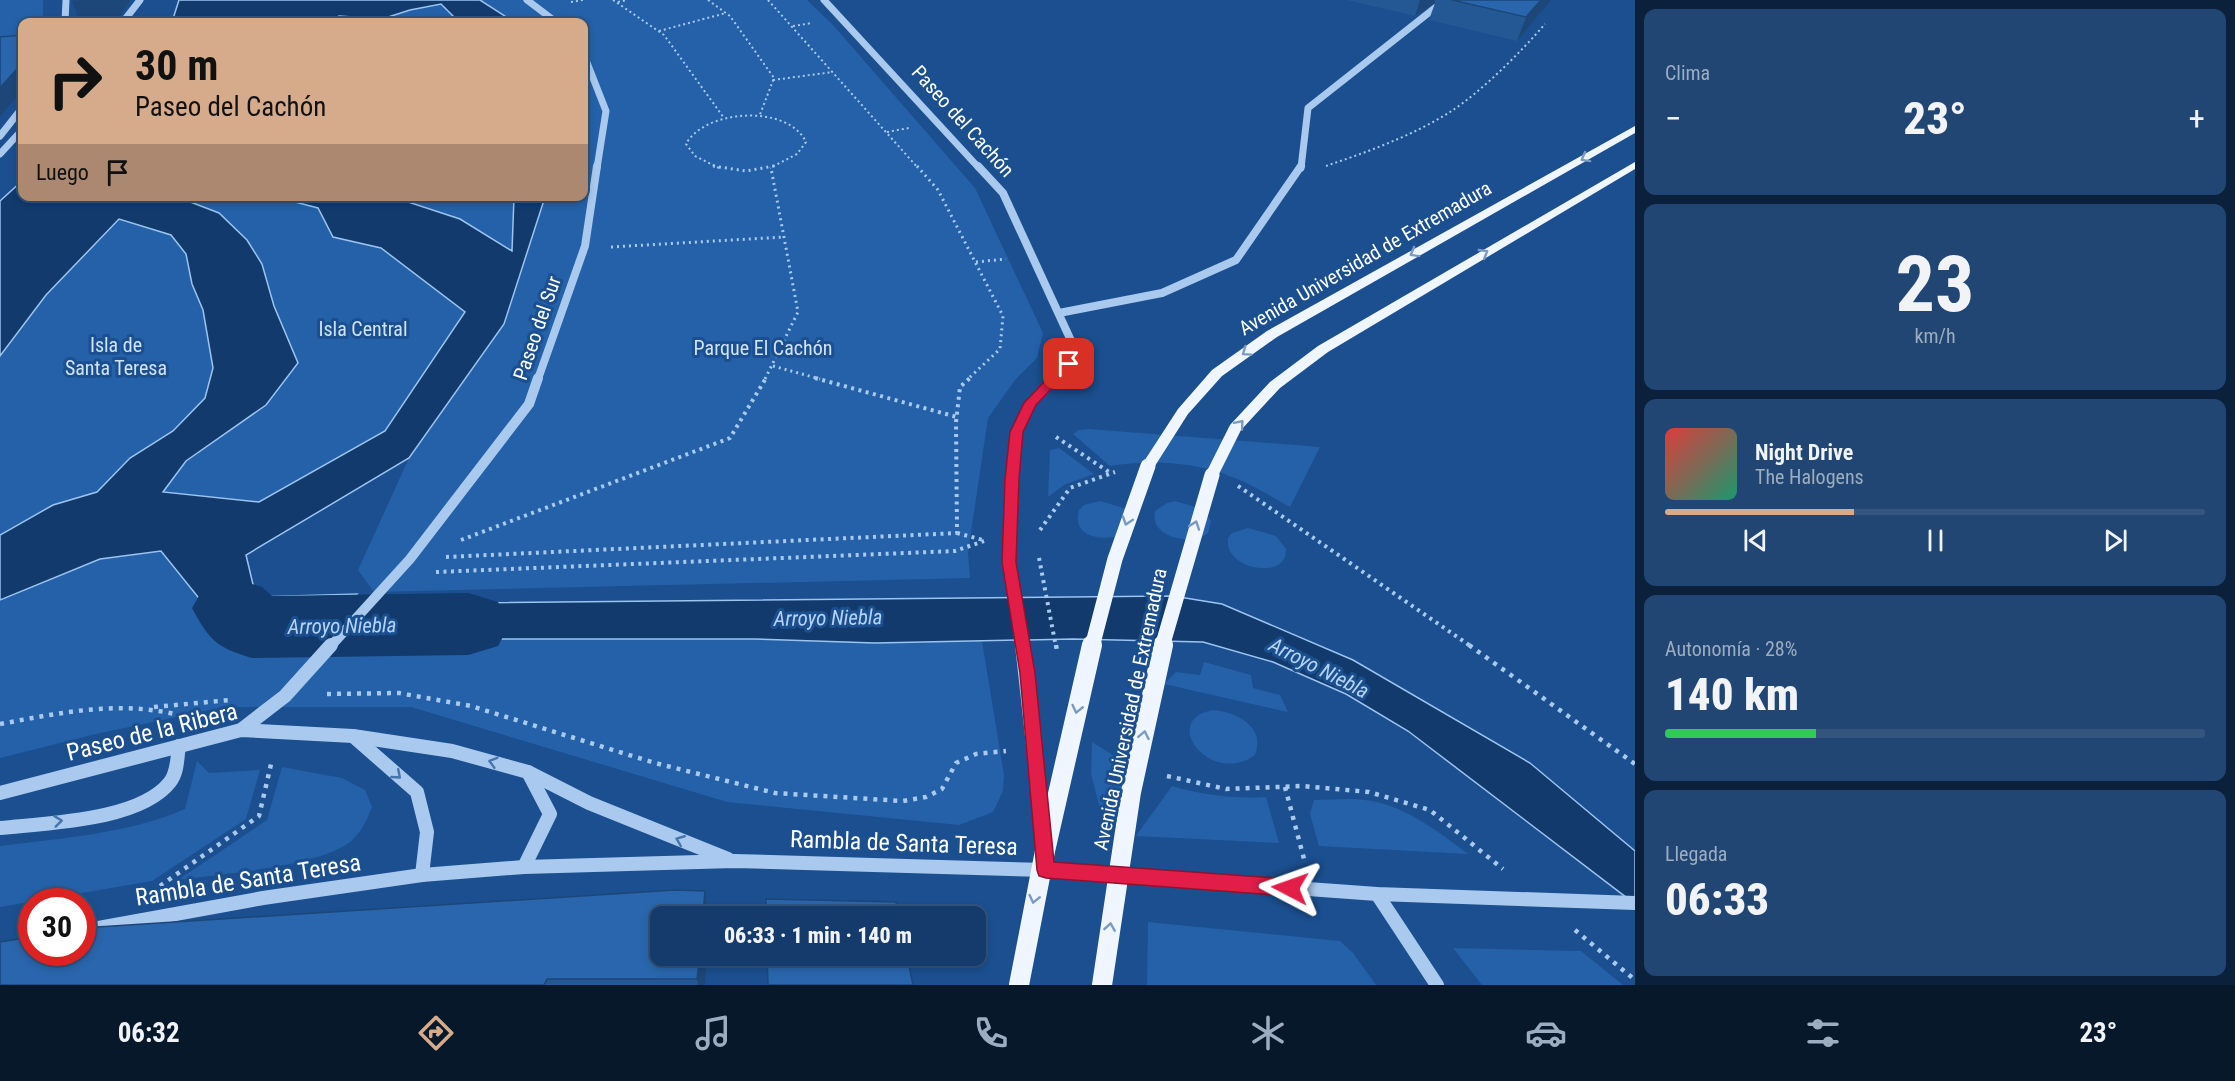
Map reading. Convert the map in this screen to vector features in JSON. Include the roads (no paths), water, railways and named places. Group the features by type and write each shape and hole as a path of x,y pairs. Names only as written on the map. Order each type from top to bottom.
{"main road":[{"name":"Avenida Universidad de Extremadura","path":"1019,985 1030,913 1087,667 1127,520 1148,466 1183,412 1217,373 1272,334 1635,129"},
{"name":"Avenida Universidad de Extremadura","path":"1102,985 1126,825 1150,704 1189,543 1219,479 1234,428 1275,385 1323,350 1635,165"}],"street":[{"path":"65,18 66,0"},
{"path":"126,18 140,0"},
{"path":"526,0 551,18"},
{"name":"Paseo del Cachón","path":"824,0 1003,193 1073,345 1069,364 1031,403 1017,432 1010,537 1009,562 1028,673 1046,870"},
{"path":"1059,313 1162,293 1236,260 1301,169 1308,108 1445,0"},
{"name":"Paseo del Sur","path":"236,731 285,696 410,559 529,404 584,249 606,111 588,65"},
{"path":"0,136 18,113"},
{"path":"0,154 18,134"},
{"name":"Paseo de la Ribera","path":"0,793 236,731 353,736"},
{"path":"353,736 417,792 428,832 422,875"},
{"name":"Rambla de Santa Teresa","path":"353,736 452,751 528,772 589,803 734,861"},
{"path":"0,828 118,811 156,795 170,781 179,746"},
{"path":"524,867 550,814 528,772"},
{"name":"Rambla de Santa Teresa","path":"96,928 263,898 422,875 524,867 734,861 1046,870 1377,894 1635,903"},
{"path":"1377,894 1437,985"}],"water":[{"path":"179,0 480,0 508,18 455,18 441,4 385,18 339,16 336,18 173,18"},
{"path":"18,185 18,201 188,201 219,213 247,240 262,264 274,306 298,363 266,405 186,461 163,492 259,502 385,431 465,312 381,248 333,237 318,208 291,201 405,201 460,219 512,251 514,201 544,201 504,324 409,458 246,555 256,597 357,594 314,644 235,643 161,551 100,559 0,600 0,535 53,505 97,492 130,458 173,431 205,398 213,368 203,310 192,284 186,254 171,235 119,219 46,295 0,356 0,201"},
{"path":"1173,596 1222,604 1353,660 1530,763 1635,851 1635,904 1408,731 1346,694 1273,662 1203,642 1073,639 875,643 754,639 458,639 349,645 387,597 466,603"}],"waterway":[{"name":"Arroyo Niebla","path":"233,608 252,627 468,624"}],"park label":[{"name":"Isla Central","path":"363,329"},
{"name":"Parque El Cachón","path":"763,348"},
{"name":"Isla de Santa Teresa","path":"116,356"}]}
